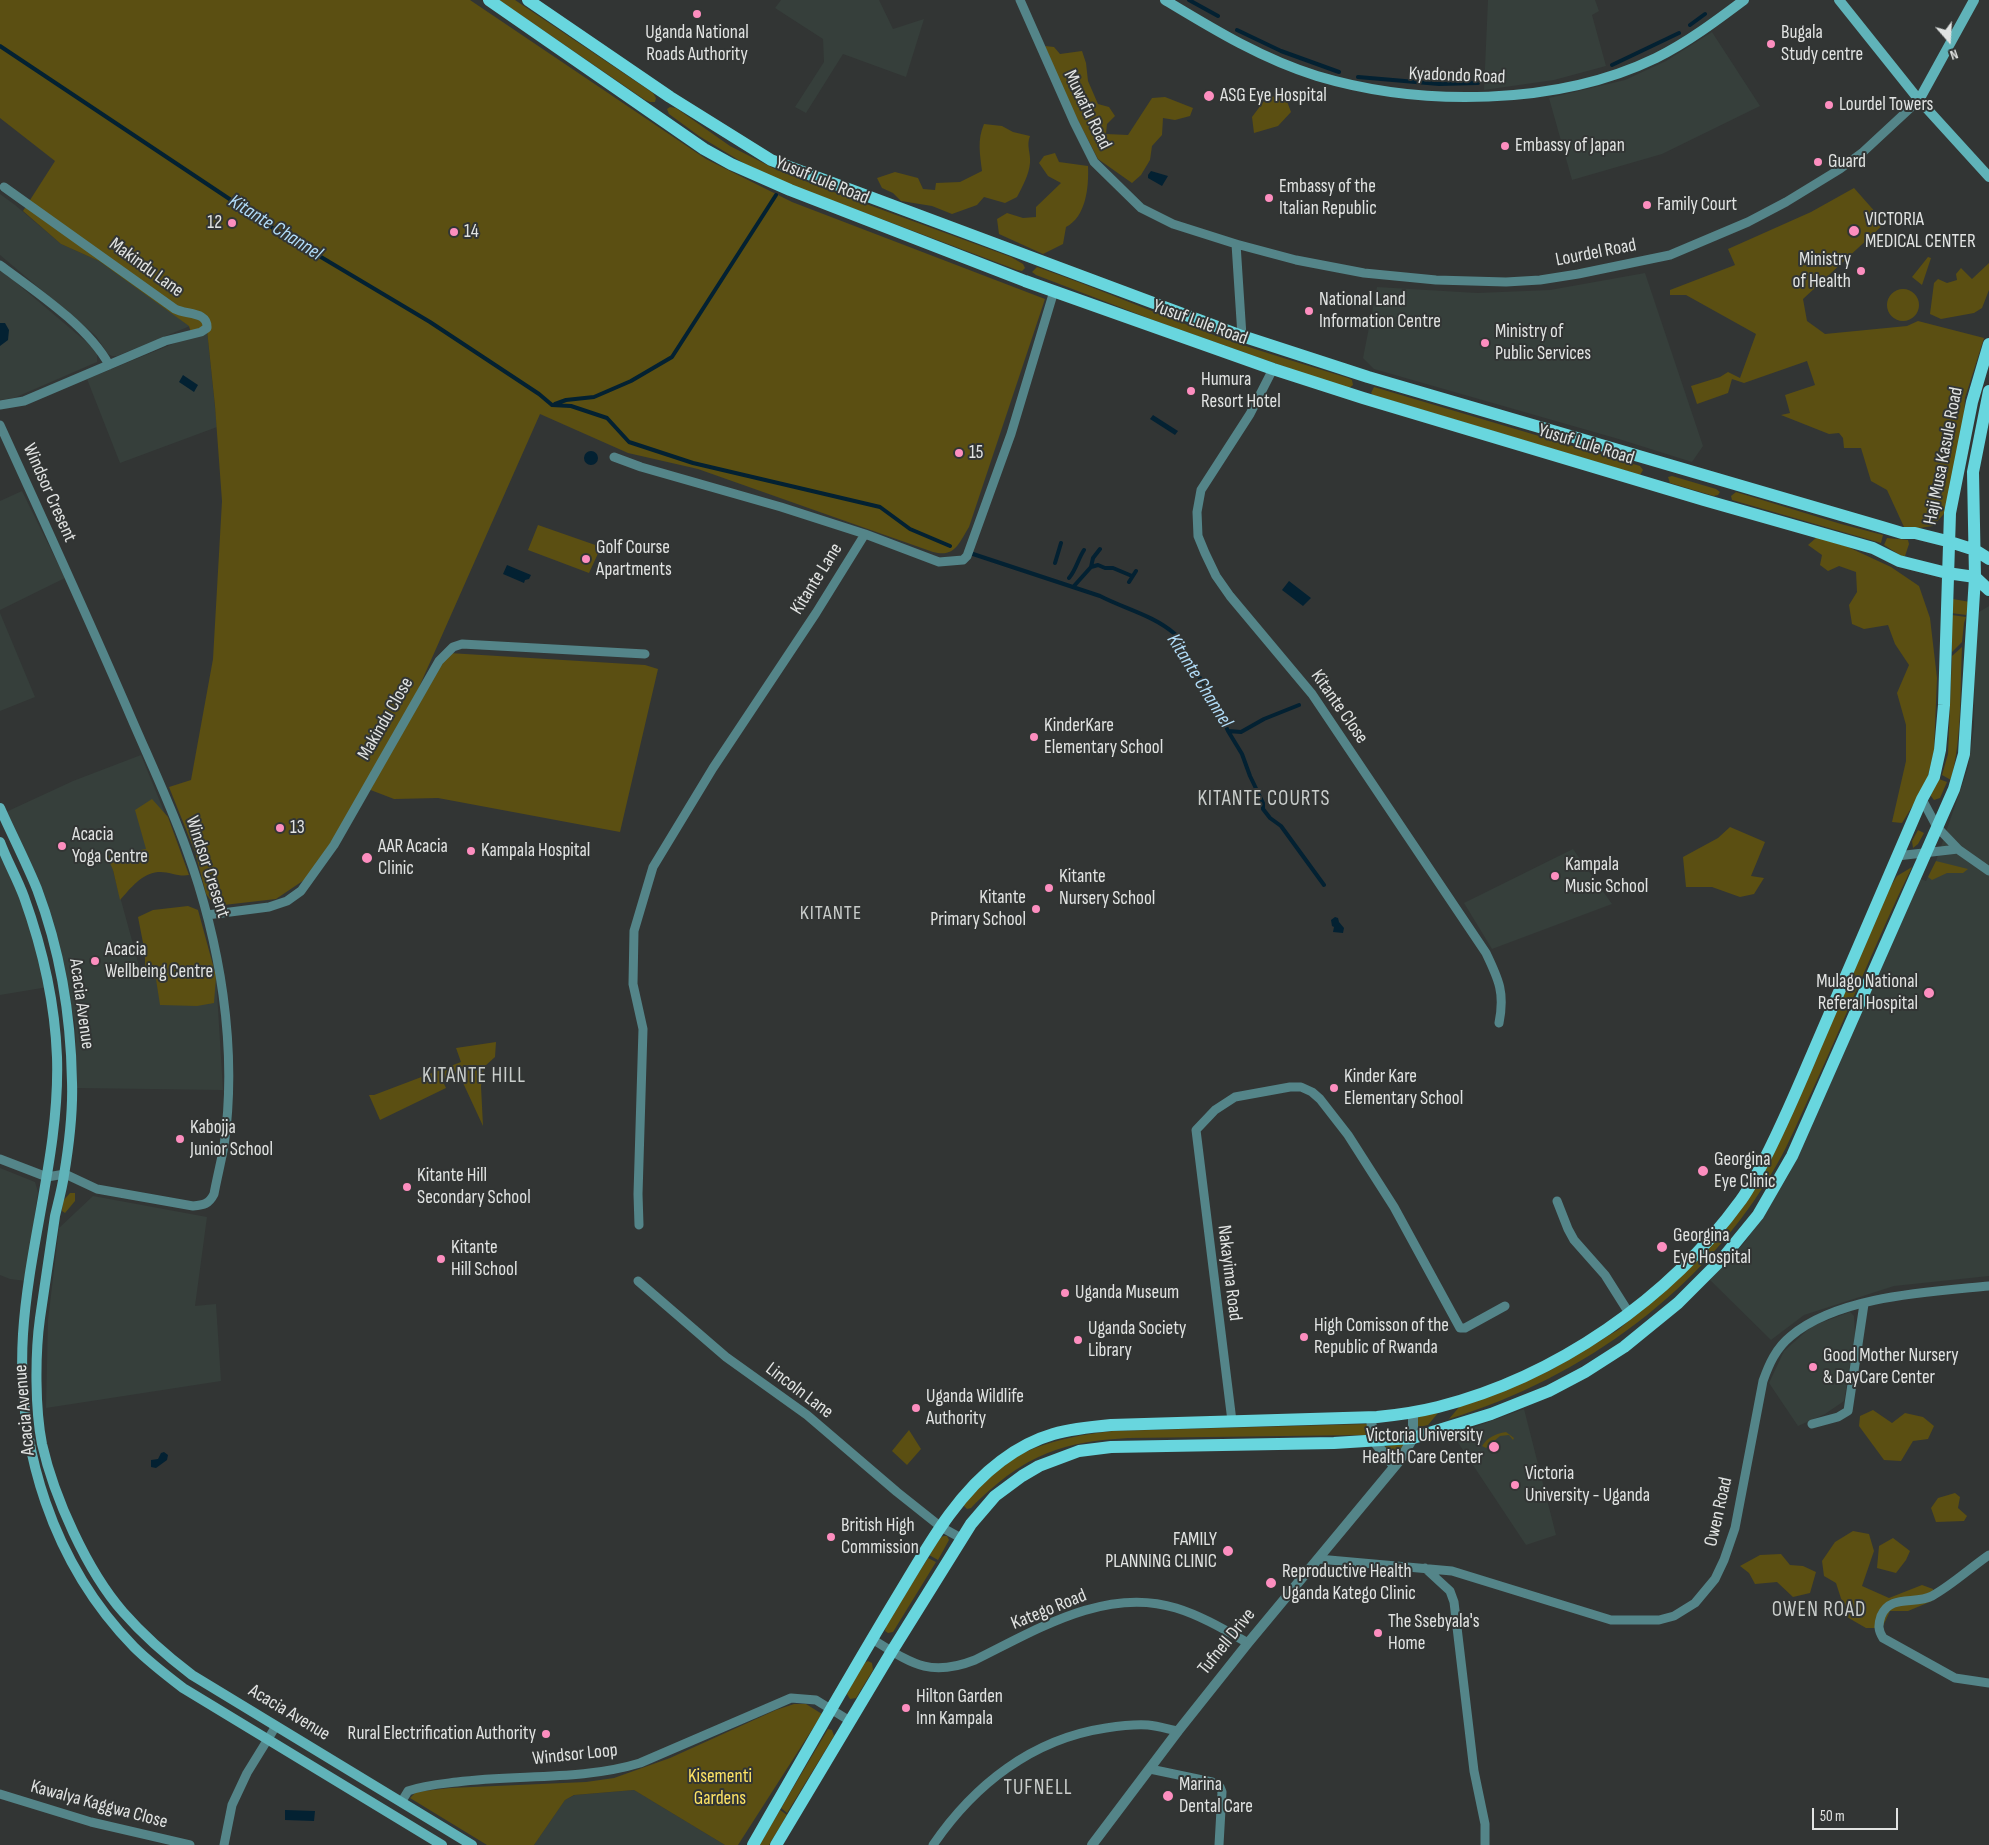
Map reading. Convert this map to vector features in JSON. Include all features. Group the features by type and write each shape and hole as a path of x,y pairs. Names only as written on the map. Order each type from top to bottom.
{"main road":[{"name":"Yusuf Lule Road","path":"488,0 731,164 769,181 1025,282 1273,369 1363,398 1873,548 1899,561 1947,572"},
{"name":"Yusuf Lule Road","path":"528,0 670,97 771,160 1242,336 1368,377 1663,464 1902,533 1916,533 1947,541 1975,550 1989,559"},
{"name":"Kyadondo Road","path":"1165,0 1234,40 1270,58 1316,76 1364,88 1442,97 1525,95 1571,87 1612,74 1655,59 1689,40 1744,0"},
{"path":"1839,0 1918,100 1989,177"},
{"path":"1918,100 1974,0"},
{"path":"658,116 670,97"},
{"name":"Haji Musa Kasule Road","path":"753,1845 872,1639 940,1527 968,1491 999,1462 1023,1447 1048,1435 1074,1428 1111,1425 1371,1418 1413,1412 1461,1400 1519,1378 1560,1359 1598,1336 1676,1273 1717,1230 1742,1199 1779,1133 1897,856 1922,799 1934,778 1940,750 1944,705 1947,541 1950,513 1972,402 1989,344"},
{"path":"1363,398 1368,377"},
{"name":"Haji Musa Kasule Road","path":"776,1845 970,1524 995,1496 1039,1466 1079,1451 1111,1447 1334,1443 1413,1438 1491,1414 1549,1391 1585,1372 1624,1347 1678,1303 1722,1259 1758,1215 1792,1156 1954,789 1964,754 1975,577 1973,472 1989,391"},
{"path":"1654,485 1663,464"},
{"path":"1721,504 1729,483"},
{"path":"1947,572 1975,577 1989,590"},
{"name":"Acacia Avenue","path":"0,808 36,887 46,915 61,972 70,1036 72,1084 64,1174 40,1321 37,1358 42,1442 47,1464 72,1528 103,1584 122,1611 158,1650 192,1675 472,1845"},
{"name":"Acacia Avenue","path":"0,842 23,894 34,926 48,984 57,1057 54,1137 38,1228 23,1334 24,1406 30,1452 60,1539 98,1604 147,1660 183,1688 442,1845"},
{"path":"1779,1133 1800,1139"}],"street":[{"name":"Muwafu Road","path":"1020,0 1074,122 1096,165 1141,208 1173,224 1236,244"},
{"name":"Lourdel Road","path":"1236,244 1296,260 1364,273 1436,280 1506,282 1540,280 1626,265 1670,255 1748,222 1786,202 1863,152 1918,100"},
{"name":"Makindu Lane","path":"0,406 24,401 165,341 201,332 207,328 208,322 202,316 175,309 4,187"},
{"path":"1236,244 1242,336"},
{"path":"0,265 88,335 100,350 108,365"},
{"name":"Kitante Lane","path":"639,1225 638,1194 643,1029 633,984 634,931 653,867 714,768 816,613 865,534 939,562 962,560 967,556 1012,434 1054,291"},
{"name":"Kitante Close","path":"1273,369 1250,414 1201,490 1197,512 1198,536 1204,553 1216,576 1230,596 1312,694 1486,953 1499,980 1502,992 1499,1023"},
{"name":"Windsor Cresent","path":"0,425 93,629 186,849 207,915 220,973 225,1025 228,1081 224,1145 214,1194 210,1201 204,1205 193,1206 97,1189 64,1174"},
{"path":"614,457 865,534"},
{"name":"Makindu Close","path":"207,915 270,907 286,901 300,891 334,845 439,661 453,647 462,644 645,654"},
{"path":"1922,799 1937,827 1958,849 1989,871"},
{"path":"1897,856 1958,849"},
{"name":"Nakayima Road","path":"1232,1421 1196,1130 1215,1110 1234,1097 1290,1087 1301,1087 1312,1092 1320,1099 1348,1135 1394,1207 1460,1328 1465,1328 1505,1306"},
{"path":"0,1159 48,1177 64,1174"},
{"path":"1557,1201 1574,1240 1606,1275 1628,1313"},
{"name":"Lincoln Lane","path":"638,1281 726,1357 807,1416 940,1527 961,1538"},
{"name":"Owen Road","path":"1318,1559 1452,1571 1611,1620 1659,1620 1686,1610 1695,1603 1714,1579 1724,1560 1735,1528 1758,1404 1770,1362 1790,1336 1814,1320 1840,1309 1920,1293 1989,1286"},
{"path":"1812,1424 1838,1417 1848,1411 1864,1304"},
{"path":"1413,1412 1413,1438"},
{"path":"1371,1418 1374,1440 1394,1466"},
{"name":"Tufnell Drive","path":"1092,1845 1178,1731 1248,1643 1400,1460 1413,1438"},
{"path":"1989,1555 1930,1597 1892,1603 1884,1608 1878,1624 1883,1638 1955,1678 1989,1683"},
{"path":"1425,1568 1450,1591 1454,1602 1474,1771 1485,1824 1485,1845"},
{"name":"Katego Road","path":"872,1639 924,1667 942,1669 960,1666 1077,1613 1125,1602 1151,1603 1176,1608 1206,1620 1248,1643"},
{"name":"Windsor Loop","path":"402,1801 408,1791 420,1786 479,1779 615,1770 640,1763 791,1698 816,1700 850,1720"},
{"path":"933,1845 964,1807 994,1777 1024,1756 1061,1740 1099,1729 1122,1725 1148,1725 1178,1731"},
{"path":"224,1845 232,1805 247,1773 276,1726"},
{"path":"1150,1769 1212,1782 1220,1787 1222,1792 1219,1845"},
{"name":"Kawalya Kaggwa Close","path":"0,1794 91,1822 190,1845"}],"shaded area":[{"path":"781,0 879,0 893,29 924,19 906,77 843,54 806,113 795,107 824,62 823,39 775,8"},
{"path":"1488,0 1595,0 1599,11 1592,15 1606,66 1554,80 1484,90"},
{"path":"1712,32 1760,106 1662,154 1572,180 1549,98 1625,80 1666,61"},
{"path":"0,194 61,244 99,261 190,326 117,356 108,354 96,336 0,255"},
{"path":"0,269 90,345 97,352 97,362 14,398 0,400"},
{"path":"1645,273 1703,446 1692,462 1374,369 1363,358 1377,287 1477,293 1550,290"},
{"path":"207,330 217,427 120,463 87,379"},
{"path":"22,491 65,578 0,610 0,501"},
{"name":"Mulago National Referal Hospital","path":"1989,606 1989,1276 1894,1286 1804,1315 1771,1340 1710,1280 1745,1242 1789,1174 1818,1102 1918,878 1926,881 1936,861 1968,768 1974,727 1975,626 1979,612"},
{"path":"0,613 35,697 0,711"},
{"path":"141,755 179,848 113,871 142,977 156,979 216,976 223,1090 77,1088 75,1024 54,930 6,812 73,781"},
{"path":"0,838 26,902 48,987 0,995"},
{"name":"Kampala Music School","path":"1573,849 1612,904 1492,949 1464,903"},
{"path":"0,1168 35,1182 38,1192 26,1281 10,1279 0,1275"},
{"path":"93,1196 207,1217 195,1306 216,1304 221,1381 46,1408 48,1320 59,1228"},
{"name":"Good Mother Nursery & DayCare Center","path":"1850,1312 1854,1316 1855,1334 1844,1401 1825,1414 1798,1426 1769,1383 1784,1351 1812,1326"},
{"name":"Victoria University - Uganda","path":"1524,1409 1556,1535 1526,1545 1453,1435"},
{"path":"634,1790 725,1845 534,1845 565,1800 575,1795"}],"green space":[{"path":"0,0 470,0 706,159 792,202 1045,299 969,527 956,548 946,553 933,552 698,469 628,453 540,414 408,712 449,653 645,665 658,669 620,832 438,798 394,799 368,789 313,874 276,899 215,906 206,894 195,852 169,787 191,780 213,659 222,501 207,330 192,336 189,326 99,261 61,244 23,211 55,161 0,118"},
{"path":"499,0 515,0 653,93 656,98 655,102 645,100"},
{"path":"1045,46 1054,47 1060,54 1082,51 1086,63 1088,81 1098,104 1109,107 1115,116 1107,124 1106,134 1128,135 1152,98 1165,97 1193,108 1190,116 1175,120 1163,118 1162,135 1152,146 1150,160 1141,175 1132,183 1098,159 1067,99"},
{"path":"1285,96 1291,112 1278,126 1254,133 1252,117 1267,97"},
{"path":"670,107 676,108 730,146 777,170 1011,257 1023,264 1025,268 1022,271 1017,270 783,182 745,164 699,136 669,114 667,109"},
{"path":"984,124 1002,126 1013,132 1030,136 1028,143 1029,167 1017,197 1005,203 984,197 977,205 952,214 932,206 901,201 893,193 882,188 877,178 895,172 918,178 923,189 935,190 936,183 960,182 982,171 980,141"},
{"path":"1055,153 1059,162 1088,166 1087,192 1078,216 1066,227 1063,244 1043,254 999,234 997,219 1007,213 1023,218 1036,217 1036,207 1061,183 1048,176 1039,163 1044,156"},
{"path":"1854,188 1885,223 1803,299 1807,321 1825,334 1907,326 1918,321 1984,338 1965,398 1961,478 1952,505 1933,526 1919,528 1904,527 1887,490 1871,481 1861,448 1844,448 1843,438 1839,433 1829,434 1781,415 1790,413 1785,395 1815,385 1807,361 1744,383 1732,379 1728,393 1697,404 1691,386 1720,377 1728,372 1740,378 1756,334 1686,295 1670,295 1670,290 1735,265 1728,249 1811,212"},
{"path":"1928,257 1931,258 1922,285 1912,277"},
{"path":"1989,263 1989,290 1982,308 1974,313 1941,319 1930,314 1934,283 1938,279 1947,283 1957,280 1956,274 1961,268 1972,279"},
{"path":"1037,267 1225,339 1348,378 1352,380 1353,385 1348,389 1161,323 1036,275 1032,272"},
{"path":"1903,289 1909,290 1914,294 1918,299 1918,311 1914,316 1909,320 1903,321 1897,320 1892,316 1888,311 1887,305 1888,299 1892,294 1897,290"},
{"path":"1374,387 1640,466 1643,470 1640,475 1373,395 1371,393"},
{"path":"1672,476 1716,489 1720,492 1714,496 1670,483 1668,477"},
{"path":"1736,492 1883,535 1881,543 1732,500 1731,496"},
{"path":"538,525 601,547 589,573 528,550"},
{"path":"1817,537 1848,547 1891,567 1919,586 1930,618 1937,678 1934,751 1926,784 1902,823 1892,822 1906,761 1906,725 1897,693 1909,665 1895,644 1888,625 1864,629 1852,624 1849,605 1857,592 1856,572 1839,566 1828,571 1820,565 1822,555 1808,545"},
{"path":"1887,538 1908,540 1909,544 1905,556 1903,557 1884,545"},
{"path":"1947,598 1970,602 1966,615 1951,613"},
{"path":"1952,615 1966,617 1962,642 1952,652"},
{"path":"1962,647 1959,731 1951,780 1942,775 1948,754 1952,656"},
{"path":"1939,779 1947,782 1940,798 1934,800 1930,795"},
{"path":"152,799 168,817 189,875 162,872 152,873 137,882 120,900 113,870 107,856 146,849 135,810"},
{"path":"1730,827 1765,842 1751,876 1764,878 1754,894 1740,897 1712,887 1686,887 1683,857 1718,838"},
{"path":"1918,830 1924,833 1918,844 1913,848 1912,841"},
{"path":"1936,861 1968,869 1963,873 1947,873 1932,880 1928,877"},
{"path":"1912,867 1786,1148 1747,1211 1714,1252 1677,1289 1637,1323 1593,1353 1547,1379 1499,1401 1449,1419 1460,1406 1513,1387 1551,1370 1618,1330 1639,1312 1734,1216 1887,892 1897,876"},
{"path":"188,906 198,910 216,976 214,1003 197,1006 160,1005 156,979 145,977 145,953 138,917 153,910"},
{"path":"496,1042 495,1057 484,1067 481,1086 483,1126 458,1072 442,1080 446,1088 380,1120 369,1095 374,1095 461,1062 456,1048"},
{"path":"70,1193 75,1193 75,1201 65,1213 62,1211 63,1201"},
{"path":"1873,1410 1892,1423 1905,1413 1923,1417 1934,1426 1928,1439 1913,1441 1901,1461 1884,1460 1859,1426 1860,1416"},
{"path":"1438,1413 1428,1425 1419,1427 1414,1423 1419,1416"},
{"path":"1367,1424 1366,1435 1128,1438 1081,1443 1042,1455 1024,1464 1007,1476 971,1508 967,1509 963,1505 992,1474 1005,1464 1019,1455 1065,1439 1113,1431"},
{"path":"909,1430 921,1449 907,1465 892,1451"},
{"path":"1506,1432 1514,1438 1513,1440 1509,1435 1500,1436 1486,1448 1482,1446 1492,1436"},
{"path":"1406,1443 1390,1460 1383,1447"},
{"path":"1955,1493 1960,1497 1958,1508 1967,1516 1964,1521 1936,1522 1931,1508 1938,1498"},
{"path":"1853,1531 1869,1534 1874,1551 1862,1586 1889,1598 1922,1585 1933,1589 1932,1601 1908,1611 1890,1611 1882,1628 1866,1628 1847,1617 1836,1583 1824,1576 1822,1561 1835,1542"},
{"path":"947,1536 949,1540 938,1560 929,1555 941,1537"},
{"path":"1893,1538 1910,1551 1896,1573 1877,1568 1879,1546"},
{"path":"1781,1554 1790,1565 1803,1566 1816,1572 1810,1593 1793,1597 1777,1582 1755,1584 1749,1573 1740,1566 1760,1555"},
{"path":"928,1558 936,1562 893,1632 888,1633 885,1631 886,1625"},
{"path":"868,1661 872,1663 873,1670 856,1698 850,1699 847,1694 848,1691 864,1663"},
{"name":"Kisementi Gardens","path":"794,1704 806,1704 822,1714 738,1845 725,1845 634,1790 574,1795 565,1800 534,1845 487,1845 410,1798 416,1792 450,1788 586,1782 614,1778 670,1758 776,1710"},
{"path":"828,1729 832,1730 834,1736 787,1813 781,1808"},
{"path":"780,1810 787,1815 769,1845 759,1845"}],"water":[{"path":"1151,171 1168,176 1162,186 1148,178"},
{"path":"0,323 5,323 9,330 8,340 0,346"},
{"path":"183,375 198,385 194,392 179,382"},
{"path":"1153,415 1178,431 1175,435 1150,419"},
{"path":"588,451 594,451 598,458 594,465 588,465 584,461 584,455"},
{"path":"507,565 531,575 529,579 525,580 524,583 503,574"},
{"path":"1289,581 1311,598 1303,606 1282,590"},
{"path":"1335,917 1338,918 1344,928 1343,933 1333,932 1334,927 1331,920"},
{"path":"164,1452 168,1455 167,1460 156,1468 151,1467 151,1460 158,1459 161,1453"},
{"path":"285,1810 315,1811 314,1821 285,1820"}],"waterway":[{"path":"1189,0 1218,16"},
{"path":"1690,25 1705,14"},
{"path":"1237,30 1281,51 1339,72"},
{"path":"1612,65 1679,33"},
{"name":"Kitante Channel","path":"0,46 279,232 430,322 539,394 552,405"},
{"path":"1358,77 1439,84 1478,83"},
{"path":"555,404 566,400 594,397 631,381 672,357 776,195"},
{"path":"552,405 571,406 607,418 629,442 693,463 880,507 910,529 950,546"},
{"path":"1055,563 1061,543"},
{"path":"1091,567 1093,558 1100,549"},
{"path":"1069,578 1084,550"},
{"name":"Kitante Channel","path":"973,554 1100,596 1158,622 1175,634 1175,640 1180,649 1211,694 1228,731 1242,754 1263,803 1263,809 1270,818 1281,826 1324,885"},
{"path":"1074,586 1091,567 1098,565 1105,568 1113,568 1132,576"},
{"path":"1129,582 1136,571"},
{"path":"1228,731 1241,732 1264,719 1299,705"}],"place":[{"name":"Uganda National Roads Authority","path":"697,14"},
{"name":"Bugala Study centre","path":"1771,44"},
{"name":"ASG Eye Hospital","path":"1209,96"},
{"name":"Lourdel Towers","path":"1829,105"},
{"name":"Embassy of Japan","path":"1505,146"},
{"name":"Guard","path":"1818,162"},
{"name":"Embassy of the Italian Republic","path":"1269,198"},
{"name":"Family Court","path":"1647,205"},
{"name":"12","path":"232,223"},
{"name":"VICTORIA MEDICAL CENTER","path":"1854,231"},
{"name":"14","path":"454,232"},
{"name":"Ministry of Health","path":"1861,271"},
{"name":"National Land Information Centre","path":"1309,311"},
{"name":"Ministry of Public Services","path":"1485,343"},
{"name":"Humura Resort Hotel","path":"1191,391"},
{"name":"15","path":"959,453"},
{"name":"Golf Course Apartments","path":"586,559"},
{"name":"KinderKare Elementary School","path":"1034,737"},
{"name":"13","path":"280,828"},
{"name":"Acacia Yoga Centre","path":"62,846"},
{"name":"Kampala Hospital","path":"471,851"},
{"name":"AAR Acacia Clinic","path":"367,858"},
{"name":"Kampala Music School","path":"1555,876"},
{"name":"Kitante Nursery School","path":"1049,888"},
{"name":"Kitante Primary School","path":"1036,909"},
{"name":"Acacia Wellbeing Centre","path":"95,961"},
{"name":"Mulago National Referal Hospital","path":"1929,993"},
{"name":"Kinder Kare Elementary School","path":"1334,1088"},
{"name":"Kabojja Junior School","path":"180,1139"},
{"name":"Georgina Eye Clinic","path":"1703,1171"},
{"name":"Kitante Hill Secondary School","path":"407,1187"},
{"name":"Georgina Eye Hospital","path":"1662,1247"},
{"name":"Kitante Hill School","path":"441,1259"},
{"name":"Uganda Museum","path":"1065,1293"},
{"name":"High Comisson of the Republic of Rwanda","path":"1304,1337"},
{"name":"Uganda Society Library","path":"1078,1340"},
{"name":"Good Mother Nursery & DayCare Center","path":"1813,1367"},
{"name":"Uganda Wildlife Authority","path":"916,1408"},
{"name":"Victoria University Health Care Center","path":"1494,1447"},
{"name":"Victoria University - Uganda","path":"1515,1485"},
{"name":"British High Commission","path":"831,1537"},
{"name":"FAMILY PLANNING CLINIC","path":"1228,1551"},
{"name":"Reproductive Health Uganda Katego Clinic","path":"1271,1583"},
{"name":"The Ssebyala's Home","path":"1378,1633"},
{"name":"Hilton Garden Inn Kampala","path":"906,1708"},
{"name":"Rural Electrification Authority","path":"546,1734"},
{"name":"Marina Dental Care","path":"1168,1796"}],"district":[{"name":"KITANTE COURTS","path":"1264,800"},
{"name":"KITANTE","path":"831,914"},
{"name":"KITANTE HILL","path":"474,1077"},
{"name":"OWEN ROAD","path":"1819,1611"},
{"name":"TUFNELL","path":"1038,1789"}]}
